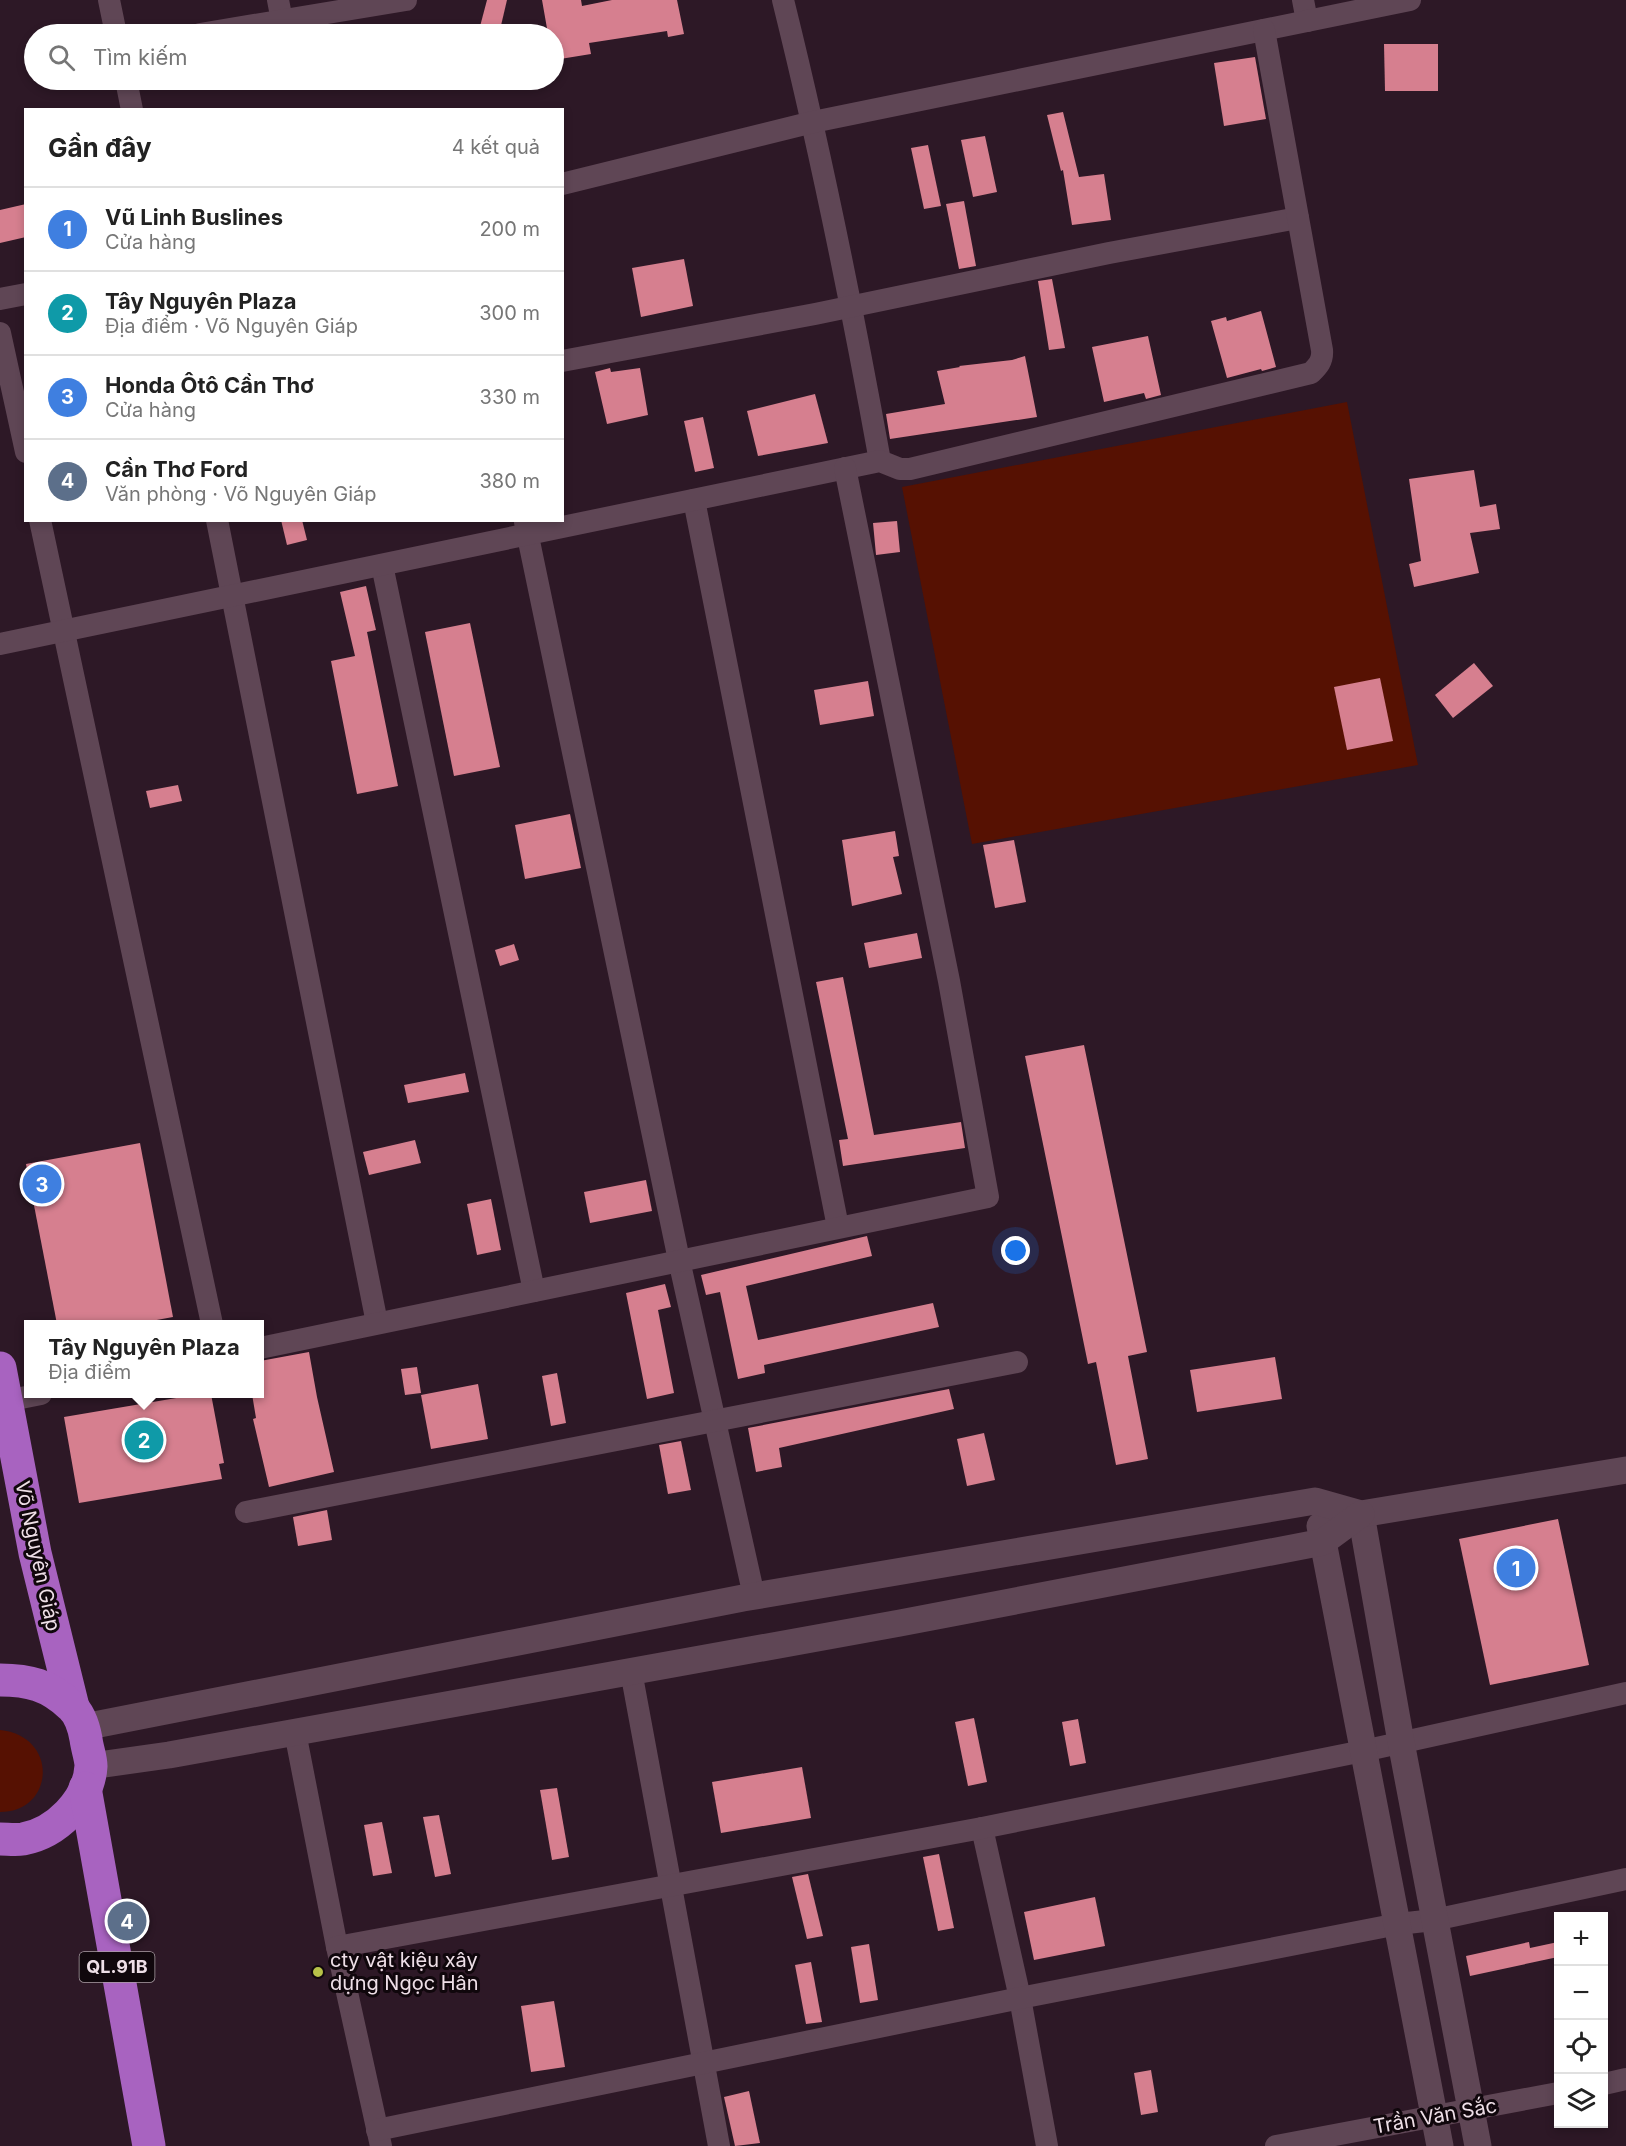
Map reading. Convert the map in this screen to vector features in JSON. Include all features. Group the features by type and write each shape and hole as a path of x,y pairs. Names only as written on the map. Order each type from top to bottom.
{"highway":[{"name":"Võ Nguyên Giáp","path":"0,1368 35,1553 78,1717"},
{"path":"0,1680 23,1680 50,1690 78,1717"},
{"name":"QL.91B","path":"78,1717 149,2146"},
{"path":"0,1839 23,1839 50,1830 71,1812 88,1777"}],"street":[{"path":"109,0 114,24"},
{"path":"233,24 280,10 406,0"},
{"path":"783,0 813,122 852,306 880,461"},
{"path":"564,184 813,122 1263,30 1305,11 1410,0"},
{"path":"564,522 694,500 880,461 900,469 909,469 1311,373 1323,357 1263,30"},
{"path":"128,90 132,108"},
{"path":"564,361 852,306 1109,253 1299,219"},
{"path":"0,299 24,294"},
{"path":"0,333 24,443"},
{"path":"264,1347 988,1197 950,981 845,468"},
{"path":"694,500 838,1227"},
{"path":"40,522 211,1320"},
{"path":"217,522 377,1323"},
{"path":"0,644 382,565 526,528 562,522"},
{"path":"526,528 679,1260 754,1596"},
{"path":"382,565 534,1291"},
{"path":"246,1512 1017,1362"},
{"path":"6,1401 24,1397"},
{"path":"78,1717 754,1596 1315,1501 1360,1514 1626,1470"},
{"path":"1315,1501 1440,2146"},
{"path":"88,1777 169,1755 900,1623 1323,1542 1360,1514"},
{"path":"1360,1514 1478,2146"},
{"path":"632,1671 719,2146"},
{"path":"337,1947 982,1828 1363,1751 1626,1693"},
{"path":"295,1732 337,1947 379,2138 704,2063 1020,1998 1398,1924 1434,1920 1626,1879"},
{"path":"982,1828 1020,1998 1047,2146"},
{"path":"1608,2083 1626,2079"},
{"name":"Trần Văn Sắc","path":"1275,2146 1554,2094"}],"shaded area":[{"path":"1347,402 1418,765 972,844 902,487"},
{"path":"0,1730 19,1735 33,1745 40,1759 43,1773 40,1788 32,1800 18,1809 0,1812"}],"building":[{"path":"487,0 507,0 501,24 481,24"},
{"path":"542,0 581,0 582,6 612,0 677,0 684,34 668,37 667,31 589,43 591,54 564,58 564,24 546,24"},
{"path":"1384,44 1438,44 1438,91 1385,91"},
{"path":"1255,57 1266,119 1224,126 1214,63"},
{"path":"1063,112 1079,177 1104,174 1111,220 1072,225 1063,170 1061,171 1047,115"},
{"path":"985,136 997,192 973,197 961,140"},
{"path":"928,145 941,206 924,209 911,148"},
{"path":"964,201 976,266 959,269 946,204"},
{"path":"24,204 24,237 0,243 0,210"},
{"path":"684,259 693,306 641,317 632,268"},
{"path":"1052,279 1065,348 1049,350 1038,281"},
{"path":"1261,311 1276,367 1227,378 1211,321 1226,317 1227,321"},
{"path":"1148,336 1161,395 1146,399 1144,393 1104,402 1092,347"},
{"path":"1025,356 1037,417 890,439 886,414 945,404 937,371"},
{"path":"610,368 611,372 640,368 648,415 607,424 595,372"},
{"path":"815,394 828,443 758,456 747,411"},
{"path":"703,417 714,468 695,472 684,421"},
{"path":"1474,470 1480,507 1496,504 1500,529 1470,533 1479,573 1414,587 1409,564 1421,561 1409,479"},
{"path":"897,521 900,552 876,555 873,523"},
{"path":"281,522 302,522 307,540 287,545"},
{"path":"366,586 376,630 367,632 398,786 357,794 331,661 355,656 340,592"},
{"path":"470,623 500,767 454,776 425,632"},
{"path":"1474,663 1493,686 1453,718 1435,695"},
{"path":"1380,678 1393,741 1347,750 1334,687"},
{"path":"868,681 874,716 820,725 814,690"},
{"path":"178,785 182,801 150,808 146,791"},
{"path":"570,814 581,868 525,879 515,825"},
{"path":"895,831 899,856 893,857 902,894 852,906 842,840"},
{"path":"1014,840 1026,902 995,908 983,845"},
{"path":"917,933 922,958 869,968 864,943"},
{"path":"514,944 519,960 500,966 495,950"},
{"path":"843,977 874,1135 961,1122 965,1148 843,1166 839,1140 848,1139 816,982"},
{"path":"1084,1045 1147,1352 1128,1356 1148,1459 1116,1465 1096,1362 1088,1364 1025,1056"},
{"path":"465,1073 469,1092 408,1103 404,1085"},
{"path":"415,1140 421,1163 369,1175 363,1152"},
{"path":"140,1143 173,1317 157,1320 56,1320 26,1164"},
{"path":"646,1180 652,1211 590,1223 584,1192"},
{"path":"491,1199 501,1250 477,1255 467,1204"},
{"path":"867,1236 872,1256 746,1286 758,1340 933,1303 939,1327 764,1365 765,1373 738,1379 720,1292 706,1295 701,1275"},
{"path":"665,1284 671,1307 658,1310 674,1393 647,1399 626,1293"},
{"path":"309,1352 334,1472 269,1487 253,1419 256,1418 253,1398 264,1398 264,1360"},
{"path":"1275,1357 1282,1399 1197,1412 1190,1370"},
{"path":"417,1367 421,1393 405,1395 401,1369"},
{"path":"557,1373 566,1423 551,1426 542,1376"},
{"path":"478,1384 488,1439 431,1449 421,1395"},
{"path":"949,1389 954,1409 779,1448 782,1467 756,1472 748,1428"},
{"path":"176,1398 212,1398 224,1463 219,1464 222,1479 79,1503 64,1417"},
{"path":"984,1433 995,1480 967,1486 957,1439"},
{"path":"681,1441 691,1490 668,1494 659,1445"},
{"path":"327,1510 332,1540 298,1546 293,1517"},
{"path":"1558,1519 1589,1665 1490,1685 1459,1539"},
{"path":"974,1718 987,1782 968,1786 955,1722"},
{"path":"1078,1719 1086,1763 1070,1766 1062,1722"},
{"path":"802,1767 811,1818 721,1833 712,1782"},
{"path":"557,1788 569,1857 552,1860 540,1790"},
{"path":"439,1815 451,1874 435,1877 423,1817"},
{"path":"382,1822 392,1873 373,1876 364,1825"},
{"path":"939,1854 954,1928 938,1931 923,1857"},
{"path":"808,1874 823,1936 807,1939 792,1877"},
{"path":"1095,1897 1105,1946 1034,1960 1024,1912"},
{"path":"1529,1942 1530,1948 1554,1943 1554,1958 1470,1976 1466,1956"},
{"path":"869,1944 878,2000 860,2003 851,1947"},
{"path":"811,1962 822,2022 806,2024 795,1965"},
{"path":"554,2001 565,2067 531,2072 521,2006"},
{"path":"1151,2070 1158,2112 1141,2115 1134,2073"},
{"path":"749,2091 760,2143 735,2146 724,2097"}],"place":[{"name":"Honda Ôtô Cần Thơ","path":"42,1184"},
{"name":"Tây Nguyên Plaza","path":"144,1440"},
{"name":"Vũ Linh Buslines","path":"1516,1568"},
{"name":"Cần Thơ Ford","path":"127,1921"},
{"name":"cty vật kiệu xây dựng Ngọc Hân","path":"318,1972"}]}
